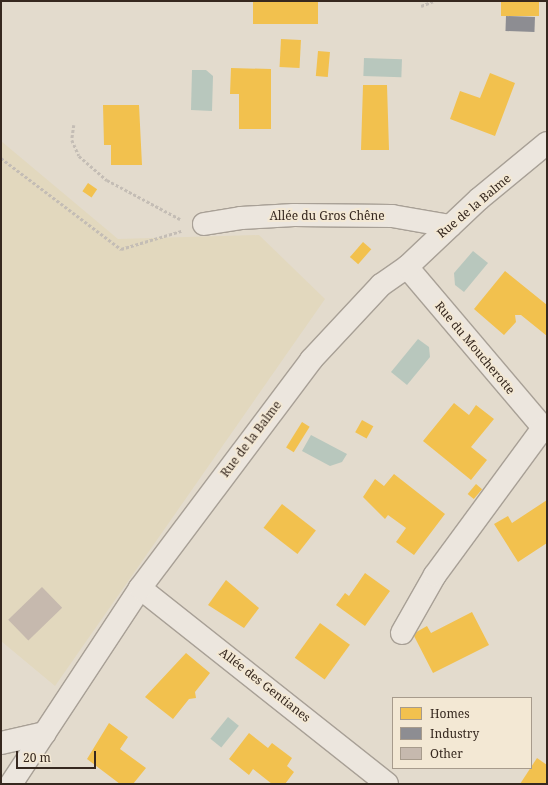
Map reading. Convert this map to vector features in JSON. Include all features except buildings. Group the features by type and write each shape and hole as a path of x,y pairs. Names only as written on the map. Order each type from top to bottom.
{"street":[{"name":"Rue de la Balme","path":"11,784 140,588 311,360 380,285 407,267 450,226 547,143"},
{"name":"Allée du Gros Chêne","path":"204,224 294,215 392,216 450,226"},
{"name":"Rue du Moucherotte","path":"402,633 434,575 445,564 545,430 407,267"},
{"name":"Allée des Gentianes","path":"140,588 387,784"},
{"path":"1,743 45,733"}],"path":[{"path":"421,6 434,1"},
{"path":"74,125 72,140 80,156 107,180 165,212 204,224"},
{"path":"1,158 121,249 204,224"}],"shaded area":[{"path":"364,58 402,59 401,77 363,76"},
{"path":"192,70 206,70 213,76 212,111 191,110"},
{"path":"1,141 118,239 259,235 325,299 55,686 1,641"},
{"path":"473,251 488,263 464,292 455,285 454,273"},
{"path":"418,339 429,347 430,357 407,385 391,372"},
{"path":"311,435 347,454 342,462 330,466 302,451"},
{"path":"228,717 239,726 221,748 210,739"}]}
